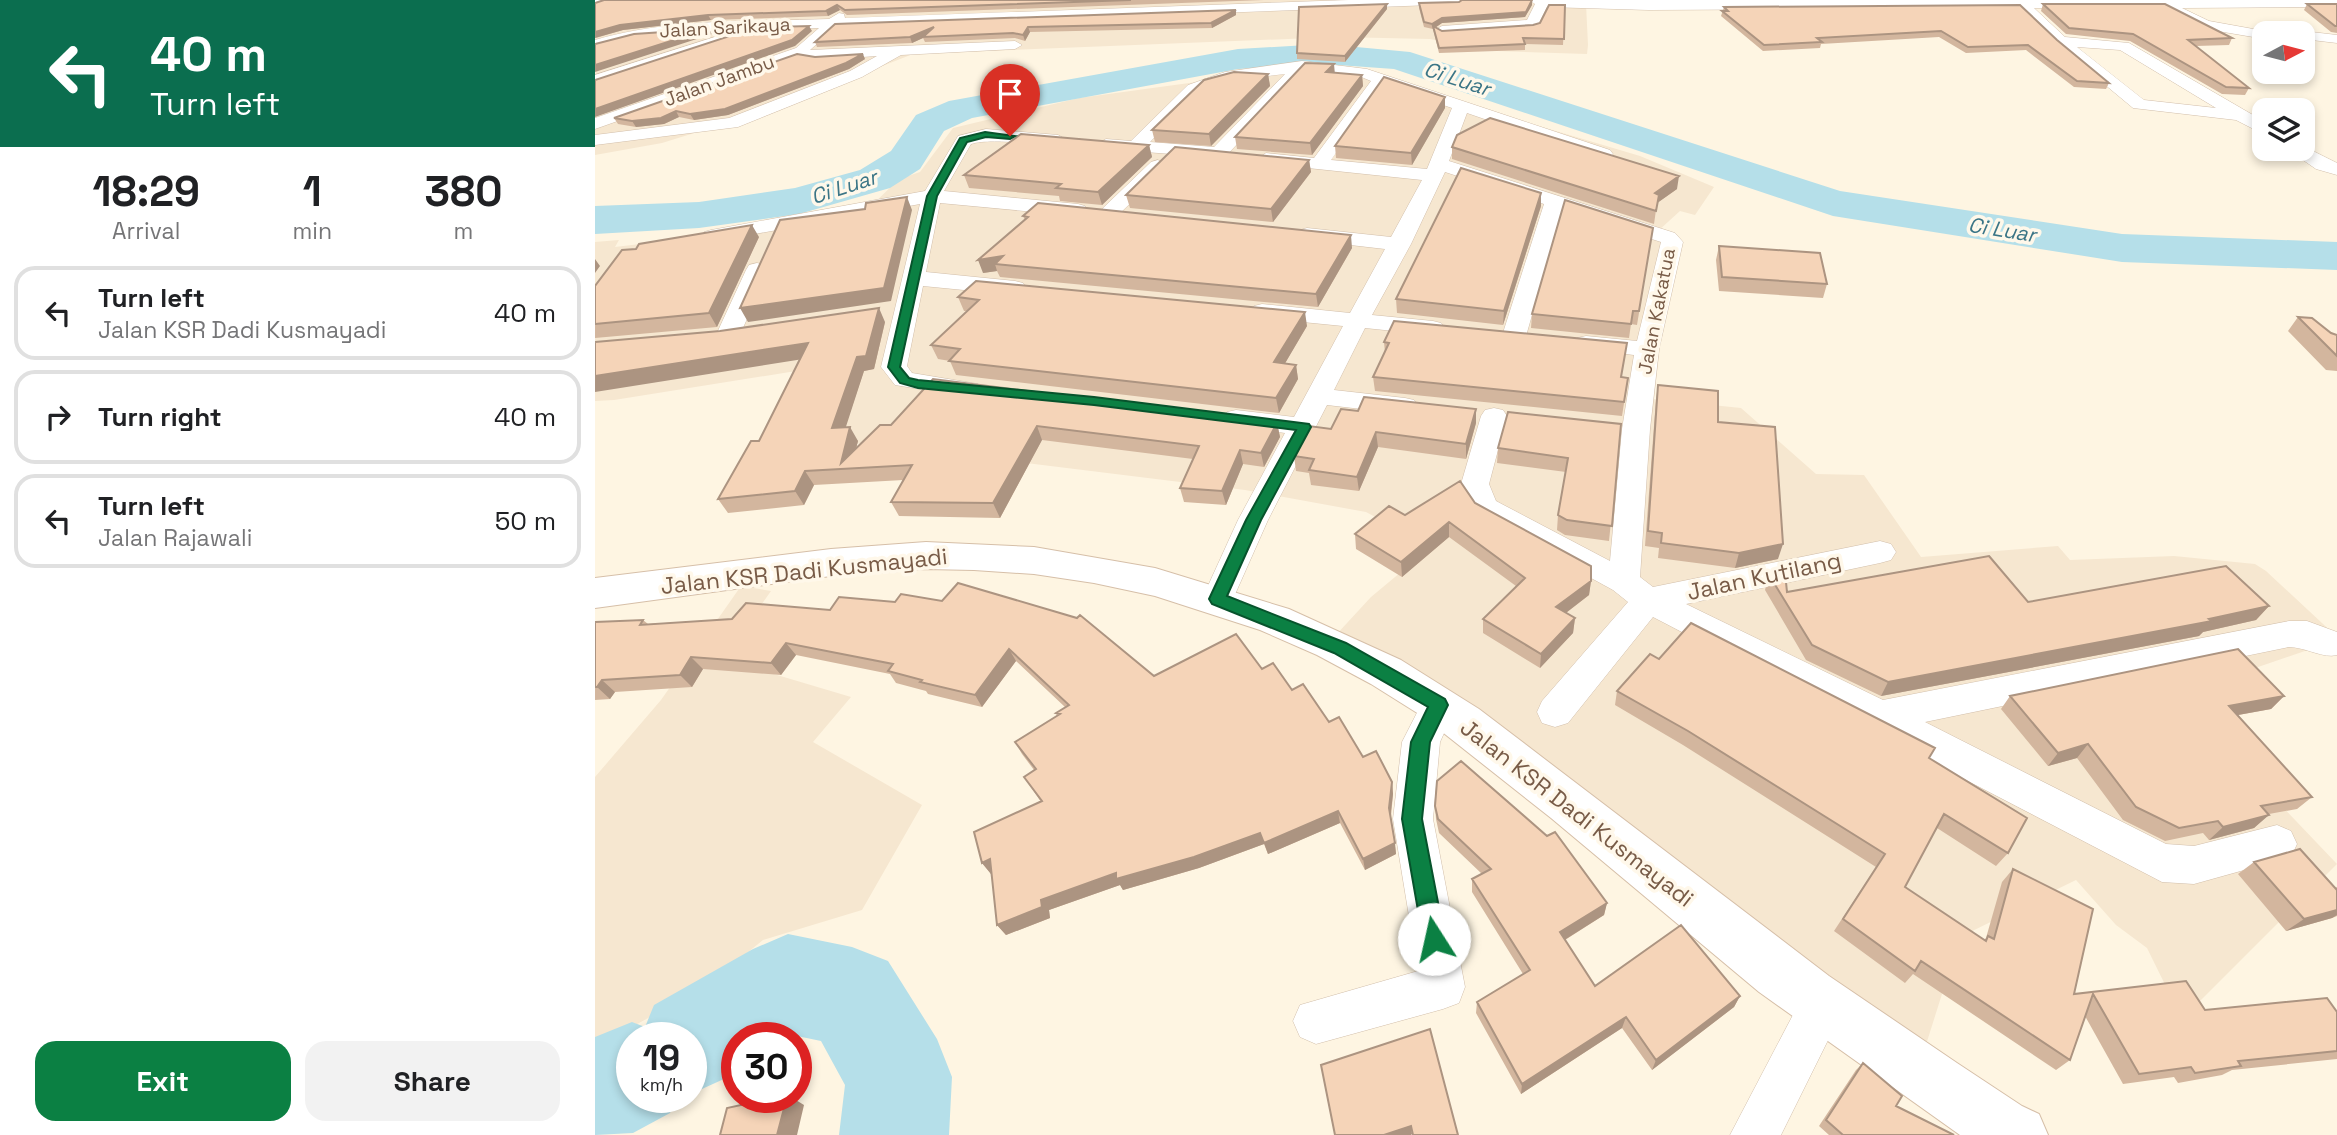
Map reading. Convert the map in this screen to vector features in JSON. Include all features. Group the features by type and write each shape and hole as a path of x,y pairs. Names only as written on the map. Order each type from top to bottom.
{"main road":[{"name":"Jalan KSR Dadi Kusmayadi","path":"595,593 888,558 973,556 1087,567 1218,599 1340,648 1439,705 1553,791 1822,1006 2006,1132"}],"street":[{"path":"595,3 605,0"},
{"path":"1109,0 1127,9 1459,0"},
{"path":"1127,9 1294,0"},
{"path":"1650,6 1680,0"},
{"path":"1443,30 1532,24 1536,21 1539,1 1650,6 2337,2"},
{"path":"2160,1 2205,25 2252,33"},
{"path":"2022,4 2061,41 2139,104 2239,116"},
{"name":"Jalan Sarikaya","path":"595,43 650,30 842,15 862,18 1127,9"},
{"name":"Jalan Jambu","path":"595,124 801,51 842,15"},
{"path":"595,79 723,38 746,22"},
{"path":"2315,36 2337,39"},
{"path":"2061,41 2124,46 2252,123"},
{"path":"801,51 806,55 1015,44"},
{"path":"595,140 732,123 856,74 896,52"},
{"path":"1218,154 1302,66"},
{"path":"1135,147 1195,88 1225,77 1302,66 1335,67 1381,78 1617,159"},
{"path":"1318,165 1381,78"},
{"path":"1218,599 1253,520 1433,177 1461,107"},
{"path":"985,390 904,380 894,367 932,196 964,140 985,134 1218,154 1433,177"},
{"path":"1109,213 1174,150"},
{"path":"2315,160 2337,169"},
{"path":"1360,185 1433,177"},
{"name":"Jalan Kakatua","path":"1433,177 1555,199 1668,237 1672,242 1647,349 1623,428 1636,591"},
{"path":"689,240 932,196 1137,216"},
{"path":"1514,336 1555,199"},
{"path":"728,335 778,224"},
{"path":"1289,232 1400,243"},
{"path":"915,278 1040,290"},
{"path":"879,313 907,309"},
{"path":"1233,309 1462,331"},
{"path":"702,337 756,331"},
{"path":"1488,333 1541,338"},
{"path":"1567,341 1647,349"},
{"path":"1319,396 1427,408"},
{"path":"1212,415 1304,427"},
{"path":"1494,416 1475,484 1478,496 1486,508 1636,591 2162,863 2194,865 2277,844"},
{"name":"Jalan Kutilang","path":"1636,591 1880,552"},
{"path":"1555,712 1636,591"},
{"path":"1880,716 2289,634 2307,634 2331,644"},
{"path":"1315,1021 1443,987 1412,819 1420,742 1439,705"},
{"path":"1755,1135 1822,1006"}],"shaded area":[{"path":"595,0 1542,0 1586,4 1588,45 1587,54 1497,51 1430,39 1337,37 913,54 726,127 704,130 662,143 595,155"},
{"path":"1284,70 1334,71 1472,106 1640,156 1714,187 1695,215 1680,211 1658,231 1670,259 1654,399 1741,408 1816,474 1864,475 1921,557 2058,546 2070,560 2174,556 2255,564 2266,571 2337,637 2337,640 2229,677 2202,711 2220,741 2337,864 2182,1019 2147,948 2116,925 2076,880 1960,937 1924,1051 1335,636 1371,597 1431,547 1366,512 1245,490 936,452 892,439 760,457 796,371 595,401 595,242 619,240 615,247 640,244 869,208 899,179 920,172 953,128 1079,98"},
{"path":"741,586 771,591 723,659 851,697 813,742 922,805 862,910 763,940 705,987 641,1022 616,1022 616,1036 595,1047 595,777 661,700"}],"building":[{"path":"604,0 1131,0 845,10 837,5 826,11 708,15 620,25 595,32 595,3"},
{"path":"1532,0 1526,12 1442,18 1432,24 1424,22 1419,3"},
{"path":"1387,4 1345,56 1297,53 1299,7"},
{"path":"2043,4 2165,4 2232,38 2188,40 2249,88 2226,87 2133,34 2069,28"},
{"path":"2307,4 2337,4 2337,26 2335,26"},
{"path":"1549,5 1565,5 1564,39 1523,38 1525,44 1439,48 1433,26 1442,31 1533,25 1540,23"},
{"path":"2020,5 2109,83 2077,81 2028,45 1968,47 1941,31 1817,38 1822,42 1764,45 1722,11 1728,11 1724,7"},
{"path":"1236,10 1211,23 1028,27 1023,35 1013,33 923,37 934,27 910,37 815,42 835,24"},
{"path":"809,26 792,40 595,109 595,80 730,36 732,28"},
{"path":"709,29 595,65 595,44 634,34"},
{"path":"797,54 815,57 863,54 725,109 690,114 676,111 661,118 632,121 614,118"},
{"path":"1305,63 1334,64 1326,72 1362,75 1310,143 1235,137"},
{"path":"1234,72 1268,74 1209,134 1152,130 1204,80"},
{"path":"1384,77 1445,97 1411,153 1335,146"},
{"path":"1490,118 1679,176 1655,193 1659,195 1656,211 1452,147 1457,135"},
{"path":"1021,134 1149,145 1098,192 1056,188 1061,184 964,175"},
{"path":"1175,147 1309,160 1271,209 1126,195"},
{"path":"1461,168 1541,193 1504,311 1396,299"},
{"path":"907,197 884,288 740,308 780,220 865,209 866,203"},
{"path":"1565,200 1653,228 1639,311 1633,311 1631,324 1532,314"},
{"path":"1038,203 1351,235 1316,294 995,264 1003,256 978,260 1028,217 1023,216"},
{"path":"752,225 709,313 595,324 595,286 622,250 636,249 639,244"},
{"path":"1719,246 1820,253 1827,284 1722,277"},
{"path":"976,281 1305,312 1274,362 1296,365 1276,398 949,361 960,349 931,345 979,300 958,297"},
{"path":"879,308 866,356 857,357 832,428 850,427 841,463 880,425 891,425 933,379 1277,423 1261,453 1240,450 1222,491 1180,488 1199,446 1037,426 993,503 891,502 912,465 805,471 795,491 718,499 751,441 759,441 808,343 595,376 595,342 720,331"},
{"path":"2298,317 2312,318 2337,335 2337,356"},
{"path":"1394,321 1627,343 1621,377 1628,378 1624,402 1373,377 1389,343 1384,342"},
{"path":"1658,385 1718,391 1718,422 1775,427 1783,544 1739,553 1661,543 1662,533 1648,531"},
{"path":"1364,397 1476,409 1466,444 1376,432 1357,477 1309,470 1314,459 1294,456 1309,426 1331,429 1341,409 1358,411"},
{"path":"1508,412 1621,424 1612,526 1567,520 1558,515 1568,458 1498,448"},
{"path":"1460,481 1475,503 1591,566 1591,581 1556,607 1575,618 1541,654 1483,619 1525,578 1449,522 1401,562 1355,534 1389,506 1405,515"},
{"path":"1989,556 2028,602 2226,566 2269,606 2209,619 2212,621 1888,682 1812,645 1769,575 1785,572 1787,592"},
{"path":"958,583 1077,618 1080,615 1154,676 1236,634 1262,669 1273,663 1292,690 1303,684 1329,722 1339,717 1363,757 1376,751 1392,782 1389,808 1395,843 1363,859 1338,811 1264,843 1260,833 1194,857 1116,879 1116,873 1041,900 1042,907 997,925 990,859 982,863 974,832 1042,801 1024,777 1036,769 1015,742 1060,714 1056,713 1069,705 1009,649 975,695 888,671 893,664 786,643 771,663 691,657 680,675 602,680 595,687 595,622 643,620 640,625 732,619 746,603 830,610 839,597 895,602 901,594 942,601"},
{"path":"1691,623 1935,748 1929,758 2027,818 2008,853 1944,814 1905,887 1986,941 1988,936 1994,939 2013,869 2093,909 2074,994 2186,981 2205,1010 2327,998 2337,1012 2337,1051 2238,1061 2241,1066 2195,1073 2191,1067 2139,1074 2093,994 2070,1060 1921,961 1915,971 1843,919 1885,854 1688,731 1617,691 1650,654 1659,659"},
{"path":"2238,649 2284,696 2229,706 2312,797 2261,806 2269,815 2223,827 2218,821 2179,828 2136,807 2088,744 2058,753 2010,696"},
{"path":"1461,761 1547,836 1555,832 1607,903 1560,932 1595,986 1681,925 1740,996 1656,1060 1626,1017 1522,1084 1477,1002 1530,970 1472,879 1491,869 1438,819 1435,806 1437,781"},
{"path":"2300,849 2337,890 2337,910 2304,919 2254,862"},
{"path":"1430,1029 1458,1135 1413,1135 1411,1126 1384,1135 1335,1135 1321,1065"},
{"path":"1863,1063 1902,1096 1896,1106 1954,1135 1843,1135 1826,1120"},
{"path":"726,1113 783,1113 777,1135 720,1135"}],"waterway":[{"name":"Ci Luar","path":"595,220 699,215 799,201 875,179 906,160 930,123 962,109 1238,59 1324,54 1398,59 1833,203 2122,248 2337,256"},
{"name":"Ci Luar","path":"707,1032 788,984 852,997 899,1077 894,1135"},
{"name":"Ci Luar","path":"595,1095 616,1084"}],"route":[{"path":"1010,136 985,134 964,140 932,196 894,367 904,380 918,384 1094,401 1304,427 1253,520 1218,599 1340,648 1439,705 1420,742 1412,819 1434,939"}]}
